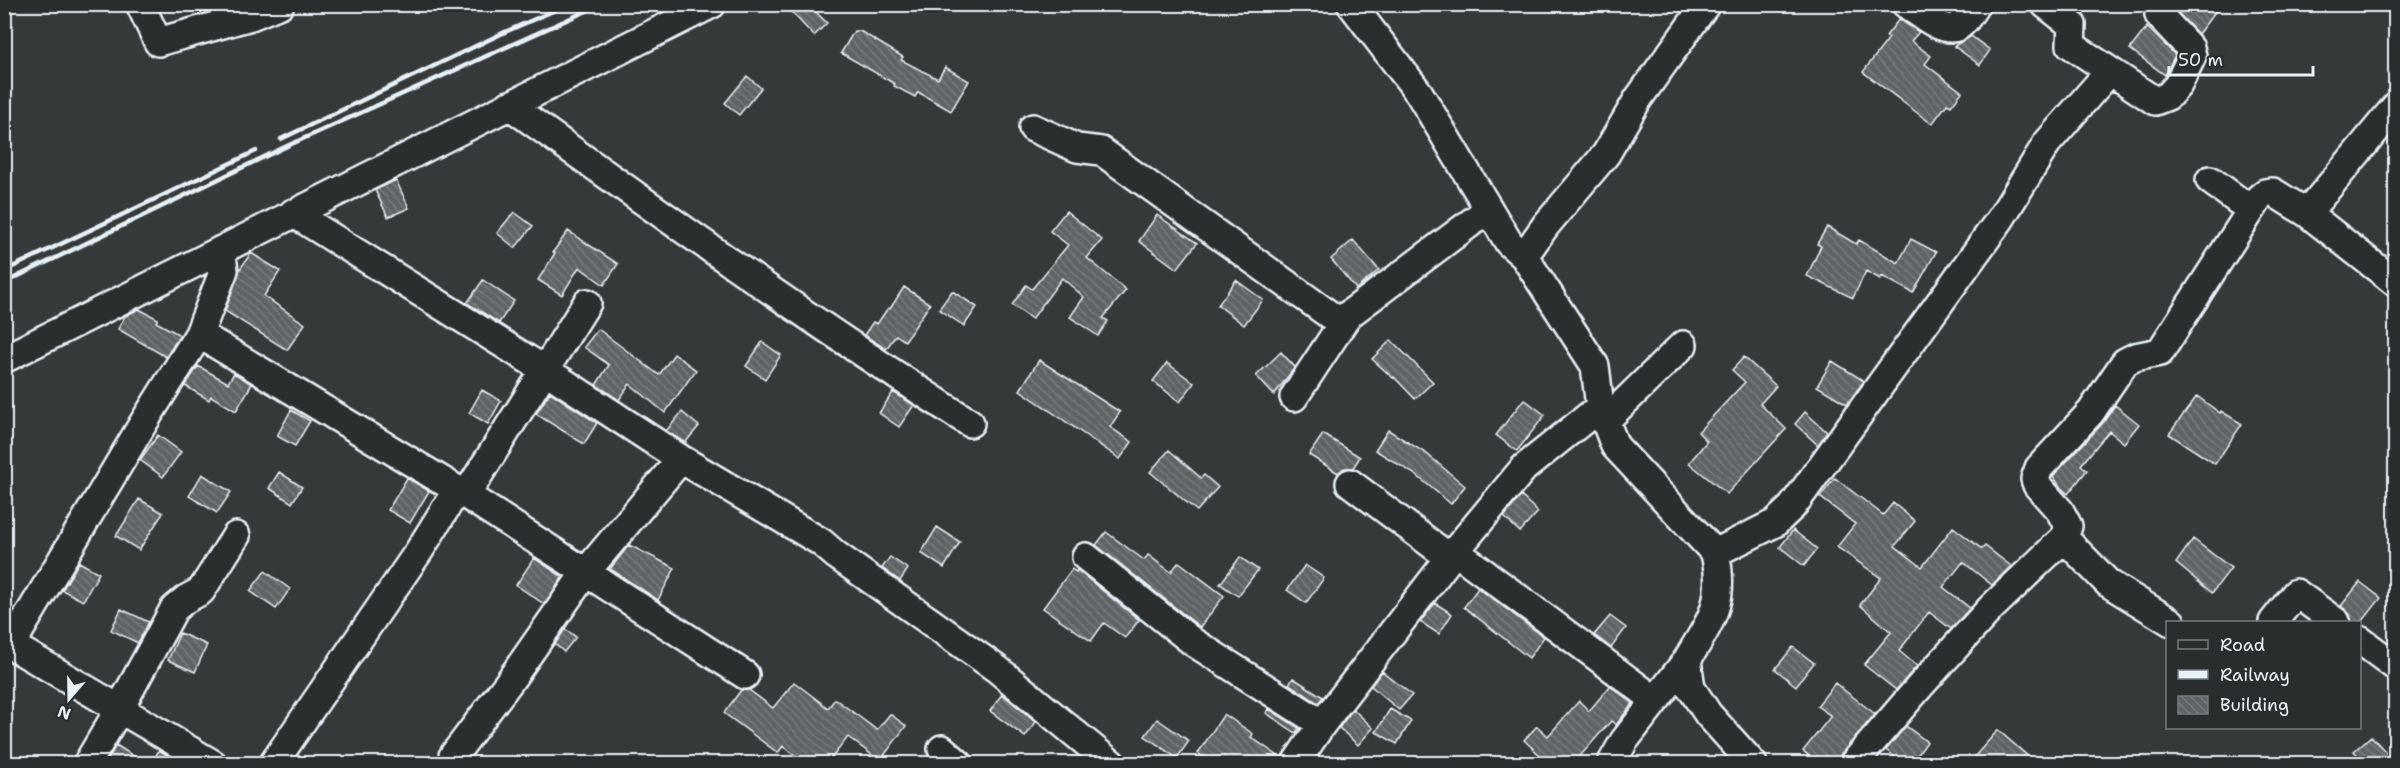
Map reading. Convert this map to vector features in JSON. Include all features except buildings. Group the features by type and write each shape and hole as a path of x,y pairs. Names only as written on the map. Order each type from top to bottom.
{"street":[{"path":"140,4 158,42 251,16 280,4"},
{"path":"4,358 712,4"},
{"path":"1351,4 1419,93 1509,243 1524,256 1595,366 1602,415 1615,446 1715,553 1720,574 1720,597 1711,620 1687,660 1624,741 1611,764"},
{"path":"1524,256 1546,225 1606,154 1638,99 1706,4"},
{"path":"1906,4 1936,23 1951,27 1962,23 1976,4"},
{"path":"2045,4 2072,25 2071,45 2155,101 2168,96 2178,85 2192,56 2190,48 2159,15 2165,4"},
{"path":"1715,553 1775,523 1792,507 2001,218 2047,143 2109,72"},
{"path":"509,105 745,273 970,423"},
{"path":"2307,213 2396,106"},
{"path":"1033,128 1077,148 1101,152 1341,323"},
{"path":"2210,180 2252,210"},
{"path":"1853,764 1952,649 2064,538 2067,523 2060,511 2037,485 2035,479 2039,468 2091,412 2126,362 2135,357 2160,352 2265,193 2273,192 2307,213 2396,283"},
{"path":"1294,396 1341,323 1357,307 1489,209"},
{"path":"293,213 545,370 681,459 821,542 997,669 1112,764"},
{"path":"213,764 8,643 200,334 224,270 221,250"},
{"path":"273,764 462,492 588,303"},
{"path":"200,334 462,492 746,675"},
{"path":"1294,764 1452,554 1524,468 1602,415 1683,345"},
{"path":"453,756 509,682 585,573 681,459"},
{"path":"1350,483 1655,700"},
{"path":"87,764 174,609 186,598 201,591 236,536"},
{"path":"2064,538 2108,583 2169,621"},
{"path":"1086,557 1193,642 1322,724"},
{"path":"2275,621 2296,593 2335,621"},
{"path":"2361,641 2396,667"},
{"path":"1687,660 1691,688 1708,714 1753,764"}],"railway":[{"path":"281,139 505,32 569,4"},
{"path":"4,283 287,146 602,4"},
{"path":"4,271 256,151"}]}
